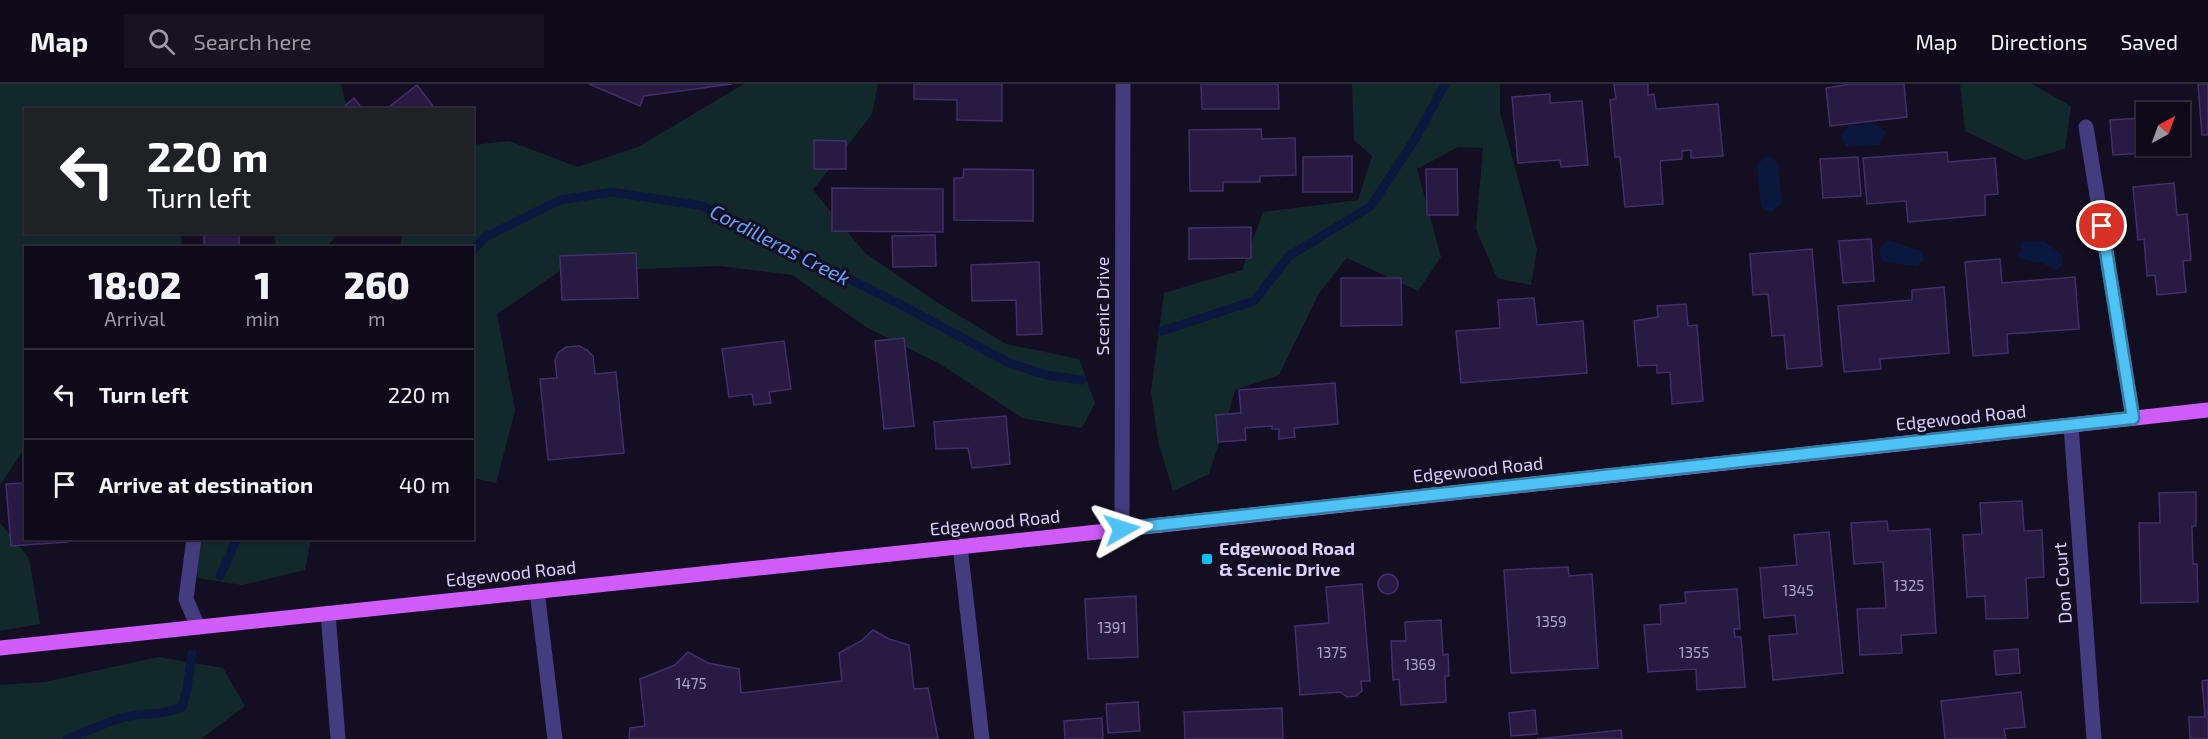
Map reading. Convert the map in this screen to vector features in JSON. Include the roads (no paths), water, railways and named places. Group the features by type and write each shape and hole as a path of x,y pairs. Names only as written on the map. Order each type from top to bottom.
{"main road":[{"name":"Edgewood Road","path":"0,648 1122,529 2208,410"}],"street":[{"name":"Scenic Drive","path":"1122,529 1124,84"},
{"path":"2086,127 2133,418"},
{"name":"Don Court","path":"2071,425 2094,739"},
{"path":"194,540 186,599 198,627"},
{"path":"960,546 982,739"},
{"path":"537,591 555,739"},
{"path":"328,613 338,739"}],"water":[{"path":"1874,124 1886,132 1879,145 1846,147 1841,135 1849,126"},
{"path":"1768,156 1778,162 1782,203 1771,212 1761,207 1757,164"},
{"path":"1888,240 1920,251 1924,259 1918,266 1883,262 1879,249"},
{"path":"2024,241 2044,241 2061,254 2063,265 2056,270 2042,263 2020,259 2018,254 2021,250 2020,245"}],"waterway":[{"name":"Cordilleras Creek","path":"1162,331 1254,301 1289,256 1371,206 1415,139 1445,84"},
{"name":"Cordilleras Creek","path":"474,249 485,237 560,200 612,192 703,206 907,308 1009,363 1046,375 1082,380"},
{"name":"Cordilleras Creek","path":"220,576 236,540"},
{"name":"Cordilleras Creek","path":"67,739 125,717 167,712 182,707 192,653"}],"place":[{"name":"Edgewood Road & Scenic Drive","path":"1207,559"}]}
